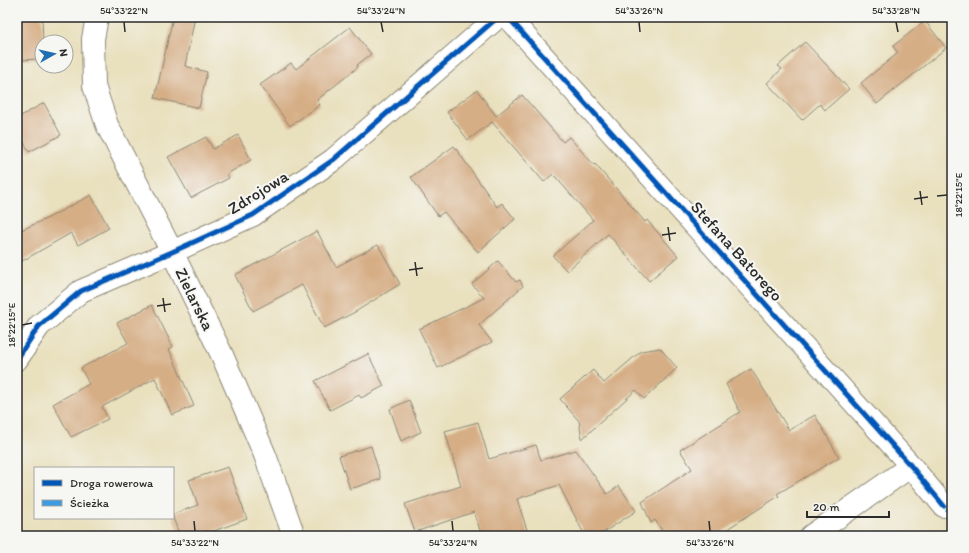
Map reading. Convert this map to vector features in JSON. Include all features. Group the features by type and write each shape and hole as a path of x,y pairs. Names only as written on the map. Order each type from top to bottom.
{"street":[{"name":"Zielarska","path":"97,17 93,39 94,86 107,126 172,252 222,355 265,455 294,536"},
{"name":"Zdrojowa","path":"17,359 39,326 82,291 253,215 333,160 498,17"},
{"name":"Stefana Batorego","path":"508,17 911,466 944,506"},
{"path":"811,536 911,466"}],"building":[{"path":"17,17 42,17 43,34 34,34 34,59 17,60"},
{"path":"173,17 195,17 185,66 207,72 199,108 155,98"},
{"path":"925,21 946,48 877,104 861,83 898,53 893,46"},
{"path":"350,27 371,54 357,65 358,67 317,100 320,105 290,126 260,85 291,63 296,69"},
{"path":"805,42 849,89 825,110 820,104 802,120 767,83 782,69 778,66"},
{"path":"477,90 496,116 522,95 563,142 569,137 594,165 595,164 645,222 647,220 678,256 649,281 608,234 567,271 553,256 593,220 553,174 544,182 492,122 468,140 447,112"},
{"path":"44,103 61,135 29,152 17,129 17,118"},
{"path":"238,135 251,160 227,174 229,178 191,198 168,157 206,137 213,149"},
{"path":"454,146 497,207 502,203 515,219 478,252 444,212 438,216 411,177"},
{"path":"91,195 109,228 78,245 71,233 17,264 17,232 48,218"},
{"path":"317,231 336,267 378,245 400,284 355,312 324,328 302,285 253,311 235,275"},
{"path":"498,261 516,282 520,280 523,286 479,325 492,342 438,368 419,329 484,298 472,284"},
{"path":"152,305 173,347 169,349 194,406 172,415 155,378 102,407 108,419 71,437 53,404 89,384 81,368 128,343 117,323"},
{"path":"660,348 677,368 644,399 636,390 582,439 579,421 560,399 593,370 604,383 641,351"},
{"path":"368,354 384,386 361,398 359,395 330,410 315,381"},
{"path":"751,369 789,430 815,415 839,457 777,494 779,496 716,536 666,536 655,520 651,523 642,502 692,469 680,450 740,412 726,384"},
{"path":"409,400 421,432 401,441 390,409"},
{"path":"478,422 489,459 536,445 541,460 576,450 607,494 619,486 636,511 598,536 585,536 559,485 517,499 529,536 482,536 474,512 415,532 405,504 461,486 445,431"},
{"path":"371,446 381,479 350,489 339,456"},
{"path":"228,467 247,519 208,533 207,531 193,536 180,536 173,519 174,514 198,505 189,480"}],"marked path":[{"path":"944,506 952,515"}],"cycle path":[{"path":"17,359 39,326 81,291 253,215 333,160 498,17"},
{"path":"508,17 911,466 944,506"}]}
